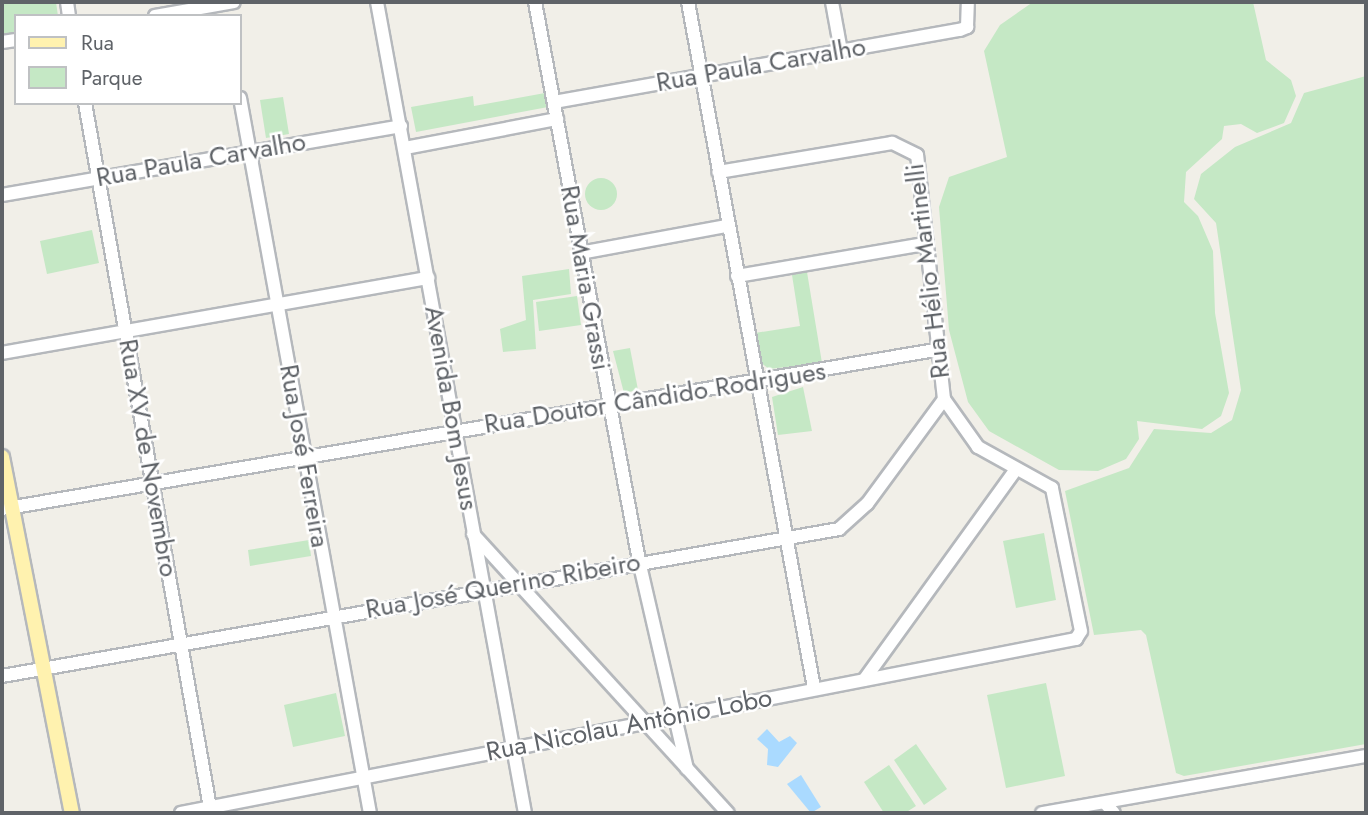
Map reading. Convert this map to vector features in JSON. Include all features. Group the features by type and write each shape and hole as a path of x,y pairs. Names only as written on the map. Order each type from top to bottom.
{"main road":[{"path":"2,457 7,508 72,813"}],"street":[{"name":"Avenida Bom Jesus","path":"377,2 525,813"},
{"name":"Rua Maria Grassi","path":"535,2 639,561 671,718 687,769"},
{"path":"688,2 754,383 814,688"},
{"path":"832,2 841,51"},
{"name":"Rua Paula Carvalho","path":"554,102 967,27 968,2"},
{"path":"169,14 226,6"},
{"name":"Rua XV de Novembro","path":"85,105 178,645 211,810"},
{"name":"Rua José Ferreira","path":"241,105 332,617 370,813"},
{"path":"405,148 557,119"},
{"name":"Rua Paula Carvalho","path":"2,195 401,126"},
{"name":"Rua Hélio Martinelli","path":"718,173 892,143 909,147 920,164 924,244 935,350 944,399 961,430 1014,472 1033,477 1052,488 1081,631 1076,639"},
{"path":"580,253 726,226"},
{"path":"737,276 924,244"},
{"path":"2,353 428,278"},
{"name":"Rua Doutor Cândido Rodrigues","path":"7,508 608,404 754,383 935,350"},
{"name":"Rua José Querino Ribeiro","path":"2,676 639,561 839,529 854,519 944,399"},
{"path":"864,680 1014,472"},
{"path":"473,534 728,813"},
{"name":"Rua Nicolau Antônio Lobo","path":"181,813 211,810 814,688 1076,639"},
{"path":"1042,813 1366,756"},
{"path":"1105,803 1114,813"}],"green space":[{"path":"2,2 56,2 58,14 14,14 14,34 2,37"},
{"path":"1033,2 1253,2 1266,60 1291,80 1296,96 1284,123 1257,133 1241,124 1224,126 1222,139 1186,172 1184,202 1198,216 1213,251 1215,313 1229,393 1221,416 1202,429 1137,421 1139,439 1126,459 1098,471 1059,470 989,431 968,402 949,330 939,207 949,177 1007,157 984,51 1000,25"},
{"path":"1366,76 1366,744 1184,776 1176,773 1146,635 1141,630 1094,635 1065,491 1129,468 1154,429 1211,433 1232,420 1241,390 1216,223 1194,199 1201,174 1235,147 1291,123 1304,93"},
{"path":"545,93 548,107 416,132 411,107 473,96 474,106"},
{"path":"283,97 289,134 266,138 260,100"},
{"path":"601,178 612,183 617,194 612,205 601,210 590,205 585,194 590,183"},
{"path":"92,230 99,263 47,274 40,241"},
{"path":"569,269 571,294 533,300 536,349 503,352 500,329 526,320 522,276"},
{"path":"807,272 822,363 769,369 760,362 755,333 800,326 792,275"},
{"path":"577,296 581,325 539,331 536,302"},
{"path":"630,348 638,390 624,393 613,351"},
{"path":"803,387 812,431 778,435 772,397"},
{"path":"1044,533 1056,600 1016,608 1003,541"},
{"path":"309,540 311,556 250,566 248,550"},
{"path":"1046,683 1065,776 1006,788 987,695"},
{"path":"336,693 345,736 293,747 284,705"},
{"path":"916,744 947,789 924,805 894,760"},
{"path":"889,765 916,806 905,813 884,813 864,782"}],"water":[{"path":"767,729 779,742 790,736 797,743 778,767 767,765 768,749 757,739"},
{"path":"801,775 821,807 811,813 787,784"}]}
